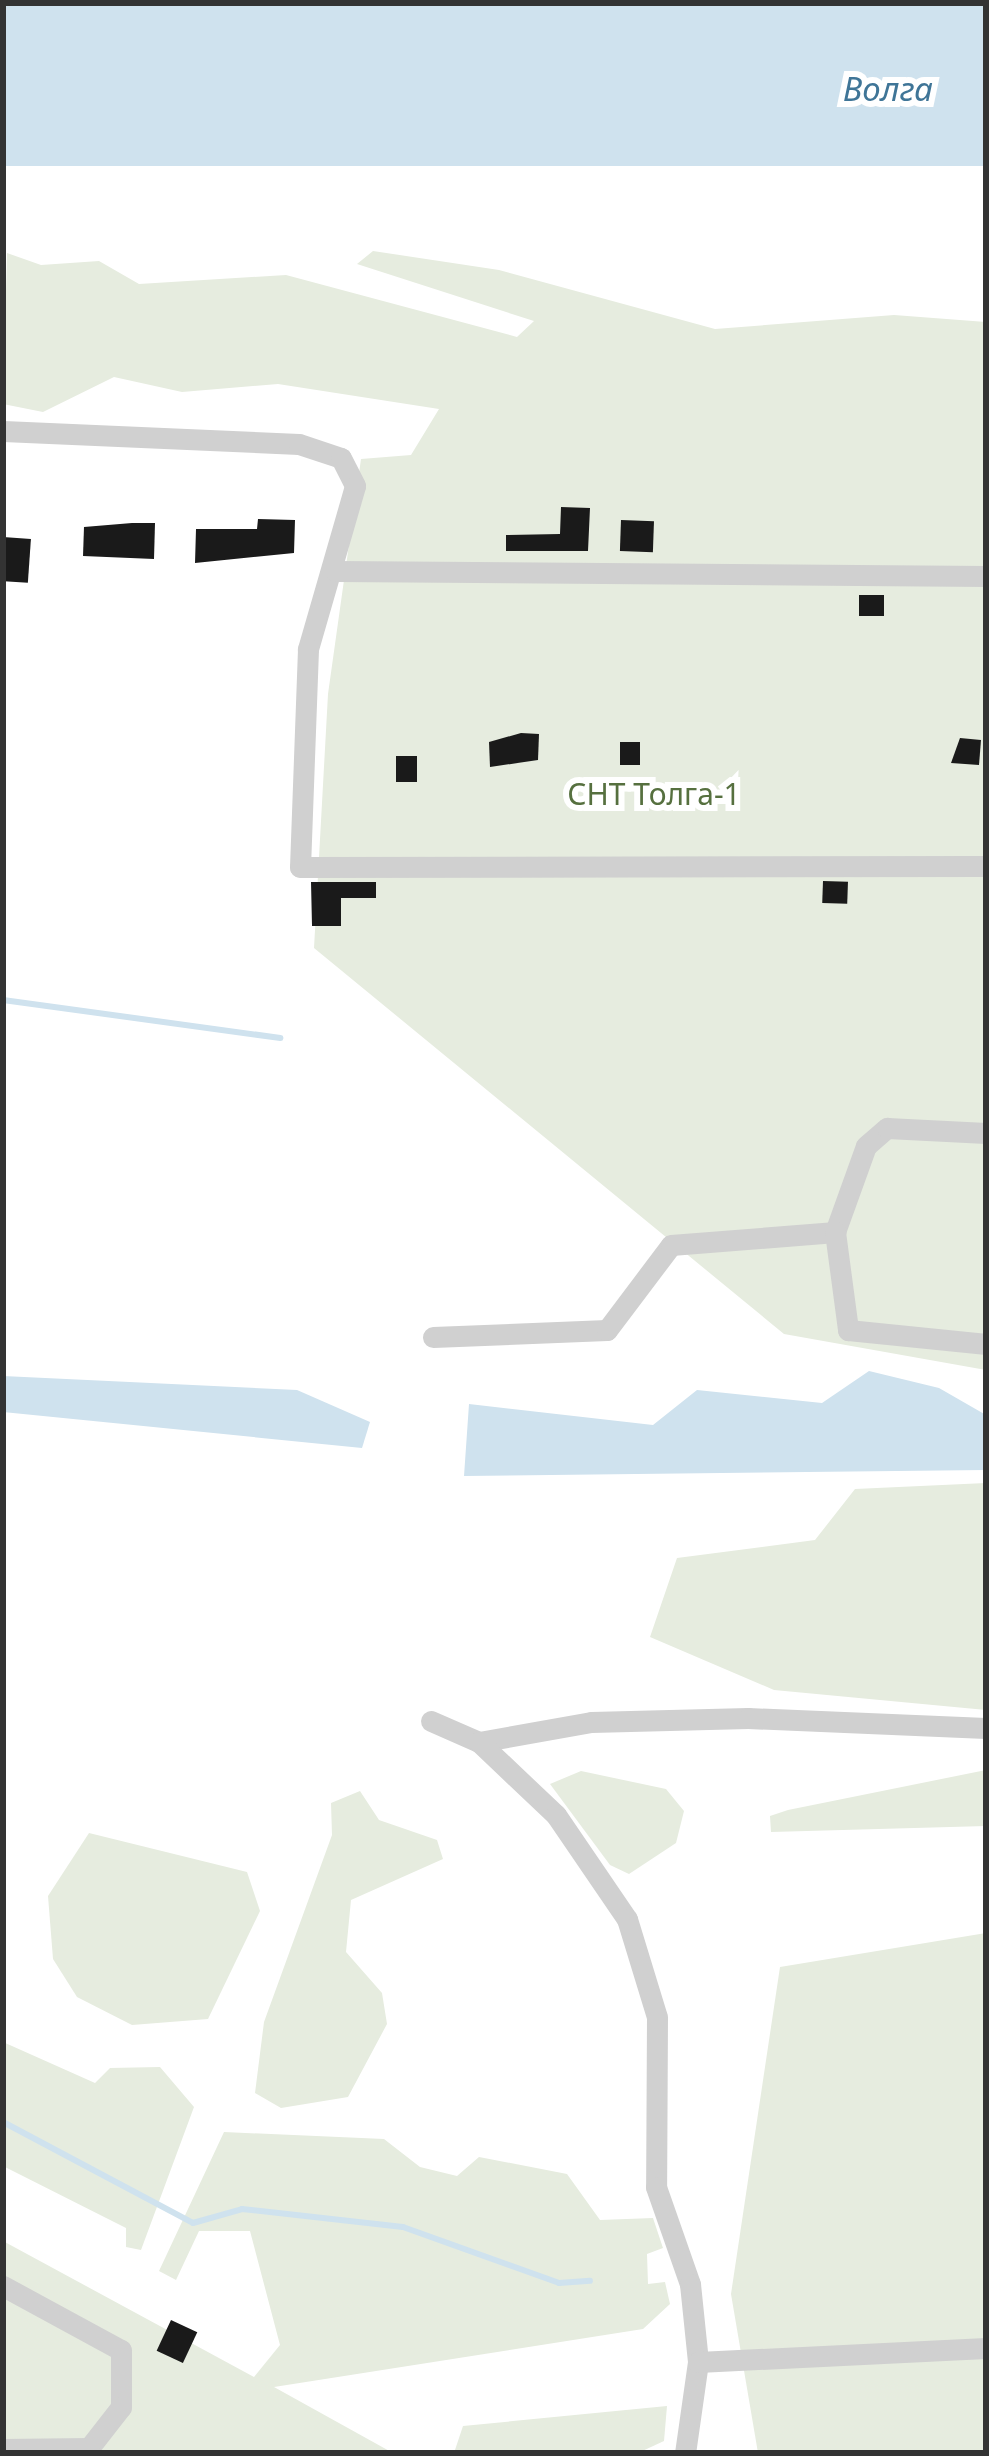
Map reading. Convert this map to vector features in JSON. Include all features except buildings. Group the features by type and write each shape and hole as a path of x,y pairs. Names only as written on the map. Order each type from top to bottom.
{"street":[{"path":"3,431 299,444 340,458 355,486 335,571 308,649 300,867 986,866"},
{"path":"335,571 986,576"},
{"path":"986,1132 887,1128 866,1146 835,1232 848,1330 986,1344"},
{"path":"433,1337 607,1330 671,1245 835,1232"},
{"path":"479,1742 591,1722 748,1718 986,1728"},
{"path":"431,1721 479,1742 556,1815 627,1919 657,2017 656,2186 690,2284 698,2362 686,2453"},
{"path":"3,2286 121,2350 121,2407 89,2448 3,2449"},
{"path":"698,2362 986,2348"}],"green space":[{"name":"СНТ Толга-1","path":"373,251 499,270 715,329 894,315 986,322 986,1370 784,1334 314,948 328,694 361,459 411,455 439,409 278,384 182,392 114,377 43,412 3,404 7,253 41,265 99,261 139,284 286,275 517,337 534,321 357,264"},
{"path":"986,1483 986,1710 774,1690 650,1637 677,1558 815,1540 855,1489"},
{"path":"986,1770 986,1826 771,1832 770,1816 788,1810"},
{"path":"581,1771 666,1789 684,1811 676,1843 629,1874 610,1865 550,1784"},
{"path":"360,1791 379,1820 437,1840 443,1859 351,1900 346,1952 382,1993 387,2024 348,2097 281,2108 255,2093 264,2022 332,1835 331,1803"},
{"path":"89,1833 247,1872 260,1911 208,2019 132,2025 77,1997 53,1959 48,1896"},
{"path":"986,1933 986,2453 758,2453 731,2294 780,1967"},
{"path":"3,2042 95,2083 110,2068 160,2067 194,2107 141,2250 126,2247 126,2228 3,2166"},
{"path":"224,2132 384,2139 420,2167 457,2176 479,2157 567,2174 600,2220 653,2218 663,2248 647,2254 648,2284 665,2282 670,2304 643,2329 274,2387 393,2453 3,2453 3,2241 254,2377 280,2345 250,2231 199,2231 176,2280 159,2271"},
{"path":"667,2406 664,2441 638,2453 454,2453 463,2426"}],"water":[{"name":"Волга","path":"3,3 986,3 986,166 3,166"},
{"path":"869,1371 939,1388 986,1415 986,1470 464,1476 469,1404 653,1425 697,1390 822,1403"},
{"path":"3,1376 297,1390 370,1422 362,1448 3,1412"}],"waterway":[{"path":"3,1000 280,1038"},
{"path":"3,2122 193,2223 242,2209 403,2227 559,2283 590,2281"}]}
